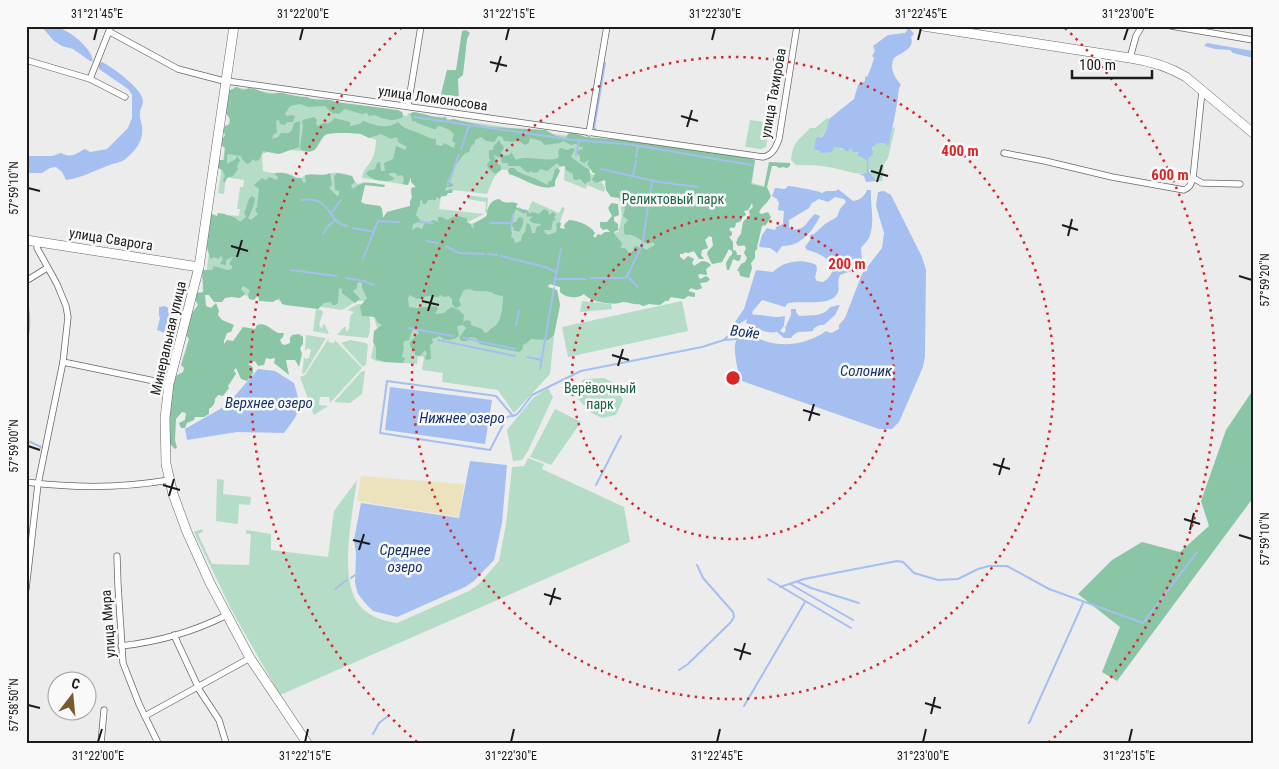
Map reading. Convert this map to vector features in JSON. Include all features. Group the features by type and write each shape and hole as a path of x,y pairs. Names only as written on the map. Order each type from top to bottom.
{"main road":[{"name":"Минеральная улица","path":"234,26 227,81 195,266 169,384 164,432 166,458 169,480 187,532 210,583 250,658 307,743"},
{"path":"923,26 967,30 1150,61 1174,70 1253,133"},
{"name":"улица Сварога","path":"26,240 195,266"}],"street":[{"path":"408,106 421,26"},
{"path":"589,133 607,26"},
{"name":"улица Тахирова","path":"763,157 768,156 776,148 779,139 797,26"},
{"path":"1130,58 1136,36 1142,26"},
{"path":"1171,26 1253,40"},
{"name":"улица Ломоносова","path":"111,29 178,69 188,73 227,81 763,157"},
{"path":"90,79 111,29"},
{"path":"26,60 90,79 125,97"},
{"path":"1004,153 1112,177 1184,190 1188,189 1193,178 1202,91"},
{"path":"1193,178 1202,183 1240,184"},
{"path":"26,589 38,484 63,362 68,312 58,284 37,248 38,242"},
{"path":"26,281 47,268"},
{"path":"63,362 169,384"},
{"path":"26,482 100,486 169,480"},
{"name":"улица Мира","path":"117,556 123,663 158,743"},
{"path":"121,646 174,635 227,615"},
{"path":"174,635 198,686 219,720 226,743"},
{"path":"145,716 250,658"},
{"path":"101,743 104,710"}],"green space":[{"path":"466,30 470,33 467,39 463,75 458,79 459,102 455,105 439,102 447,70 456,70 462,31"},
{"name":"Реликтовый парк","path":"234,87 403,113 403,115 407,116 408,113 568,136 636,142 755,162 752,183 763,186 745,246 738,246 736,243 741,234 743,222 750,215 749,211 753,207 752,203 748,210 744,211 746,215 742,217 741,221 729,230 732,232 732,235 729,237 733,242 733,250 736,251 737,255 741,255 738,261 733,259 729,270 727,270 726,263 732,255 732,251 729,249 722,262 712,264 707,254 713,246 712,237 709,236 705,240 708,248 702,250 701,255 704,259 699,259 694,251 680,254 680,257 684,260 688,256 694,259 692,263 694,266 702,261 711,265 706,269 707,275 698,275 701,279 706,276 710,279 707,282 700,283 702,288 697,290 691,288 688,291 695,293 695,297 688,296 684,299 671,297 660,305 649,304 643,306 625,302 600,302 590,299 584,294 578,297 568,297 560,292 560,287 550,284 547,286 557,290 560,305 554,335 550,374 514,413 498,390 442,382 443,373 422,370 424,357 418,356 417,364 376,361 371,358 377,327 368,301 357,301 342,310 202,289 206,276 213,220 226,215 239,216 240,209 237,209 240,187 243,187 244,180 231,178 226,175 224,194 218,193","holes":["332,132 360,134 376,140 371,162 364,170 362,178 408,185 411,177 411,182 415,188 411,189 412,198 410,206 387,212 383,218 380,206 361,202 365,185 384,187 385,185 364,182 358,184 352,176 340,173 309,174 297,178 291,174 263,171 262,154 268,152 279,154 290,150 309,152 315,150 325,135","589,160 616,192 621,210 618,232 595,238 593,230 580,222 569,220 564,225 565,229 560,228 565,208 562,207 559,213 532,201 528,211 522,210 520,207 517,208 518,204 504,202 499,199 493,201 487,210 488,198 467,195 467,199 486,202 485,213 487,212 487,214 482,220 471,224 468,222 484,214 439,209 441,197 452,193 454,190 487,194 494,177 501,170 508,170 509,174 538,186 549,187 555,186 555,181 560,171 558,168 565,166 564,180 586,189 587,185 604,192 605,187 601,181 600,183 590,173 590,168 587,164"]},
{"path":"237,87 243,90 253,89 270,94 281,93 398,110 402,112 403,117 389,120 345,109 339,114 332,113 325,106 308,107 300,104 290,106 285,114 287,116 295,116 293,122 287,122 285,125 280,124 279,120 276,121 277,132 273,135 272,139 278,137 281,133 289,133 294,123 300,121 299,147 279,154 263,151 259,160 255,161 253,159 247,164 241,156 228,154 227,164 236,159 237,156 240,160 238,169 225,182 223,181 225,176 223,171 217,167 219,160 224,160 225,148 221,145 225,135 223,130 225,126 230,124 230,119 225,112 228,91"},
{"name":"Реликтовый парк","path":"413,112 446,117 447,121 453,119 488,127 546,130 556,136 566,138 571,132 586,137 634,141 743,157 755,160 751,184 764,187 769,162 790,163 790,166 779,168 772,166 767,187 771,196 759,212 761,214 768,212 771,217 766,225 762,226 758,248 755,251 755,258 751,263 752,268 749,278 740,276 739,271 737,271 747,258 744,253 746,248 744,245 738,246 736,243 741,234 743,222 750,215 749,211 753,207 752,203 748,210 744,211 746,215 742,217 741,221 729,230 732,232 732,235 729,237 733,242 733,250 736,251 737,255 741,255 738,261 733,259 729,270 727,270 726,263 732,255 732,251 729,249 722,262 712,264 707,254 713,246 712,237 709,236 705,240 708,248 702,250 701,255 704,259 699,259 694,251 680,254 680,257 684,260 688,256 694,259 692,263 694,266 702,261 711,265 706,269 707,275 698,275 701,279 706,276 710,279 707,282 700,283 702,288 697,290 691,288 688,291 695,293 695,297 688,296 684,299 671,297 660,305 649,304 643,306 623,302 600,302 584,294 578,297 568,297 560,292 560,287 550,284 547,287 557,290 560,305 554,335 548,340 531,339 523,345 522,350 519,352 480,344 476,338 470,337 467,341 462,341 459,338 466,328 463,325 457,326 459,336 454,339 446,340 440,336 432,339 433,343 430,345 431,359 426,360 427,354 425,350 420,356 415,355 415,351 410,346 410,342 419,333 415,327 409,340 404,341 402,357 405,358 403,363 384,362 376,359 376,347 373,342 374,331 382,325 377,322 375,317 362,316 360,306 367,298 362,288 362,283 359,282 357,288 353,291 360,299 355,303 342,293 342,289 339,288 338,303 332,305 331,302 324,303 318,309 285,305 282,304 279,298 273,302 259,301 258,295 254,300 249,299 250,290 243,286 241,289 245,294 240,298 225,298 222,302 214,302 209,295 205,295 206,306 211,308 216,303 219,311 218,315 222,320 234,325 231,332 227,333 224,344 227,340 233,341 243,327 255,329 260,324 278,333 284,333 280,340 285,345 290,343 292,335 299,334 303,337 303,344 300,348 302,354 299,367 295,360 286,360 289,375 274,363 275,358 266,358 264,365 258,366 255,361 248,364 253,367 253,373 247,381 241,379 236,368 234,370 236,374 228,386 229,388 223,396 218,395 214,405 209,409 209,414 204,417 195,417 194,420 187,423 185,428 181,428 179,423 185,420 186,413 182,412 176,419 175,440 177,448 175,449 169,443 168,419 174,377 183,372 184,368 181,365 189,339 185,334 192,313 198,305 195,299 197,293 203,292 203,270 212,270 214,266 227,270 232,269 232,266 229,264 233,257 226,260 226,265 220,264 223,259 221,256 218,259 210,258 206,244 210,225 208,221 210,213 217,216 218,213 225,214 234,217 240,222 246,217 244,212 248,200 252,196 255,198 255,201 248,218 251,220 258,214 255,210 259,189 254,185 262,178 266,180 269,177 277,180 278,177 274,174 279,173 301,178 306,183 305,175 324,175 330,173 332,185 329,188 337,196 339,191 335,190 334,176 337,173 352,176 355,182 351,185 353,189 364,183 385,185 384,187 365,185 361,202 380,206 383,218 387,212 410,206 412,198 411,189 415,188 411,182 411,177 408,185 402,184 404,181 403,176 398,176 395,173 389,173 394,178 393,180 386,181 375,180 366,174 368,171 375,169 377,163 380,162 381,171 385,171 384,163 393,159 396,146 405,150 407,147 398,142 397,137 391,139 381,134 369,138 362,134 332,133 325,135 312,151 300,148 302,120 314,117 317,120 316,124 318,126 323,123 329,123 334,118 350,122 350,126 360,124 363,121 385,126 398,122 406,128 436,139 436,145 442,146 444,143 454,148 455,143 452,141 454,134 438,126 434,129 415,121 413,122 410,114","holes":["498,136 502,137 504,141 514,142 517,140 525,145 529,143 530,138 541,141 544,145 563,141 571,145 576,144 583,147 582,151 581,149 577,153 580,156 580,161 584,163 589,160 587,164 595,173 592,180 596,183 605,180 606,190 611,197 621,198 625,209 623,216 628,220 624,225 624,233 635,236 648,244 653,242 655,245 646,250 641,245 639,248 637,246 629,253 625,248 621,248 622,243 614,232 618,230 618,224 614,221 614,217 619,215 618,204 612,203 608,208 612,216 607,222 600,222 600,227 610,232 598,234 595,238 593,230 580,222 569,220 564,225 565,229 560,228 561,223 559,222 556,224 556,232 548,235 544,230 551,230 553,221 556,220 554,217 556,215 553,212 549,215 548,211 544,209 539,214 532,212 530,214 527,210 517,208 518,204 504,202 499,199 493,201 490,205 487,216 473,224 474,229 471,224 467,223 467,218 456,216 447,220 438,217 438,222 434,220 429,225 428,222 425,222 422,229 417,227 412,230 413,224 421,221 416,215 420,201 422,200 423,204 426,204 428,200 436,200 436,197 440,199 441,196 452,193 452,189 445,191 446,187 454,186 451,183 447,183 453,173 453,167 469,152 475,140 481,137 486,141 494,142","516,209 524,214 526,212 527,217 532,217 529,220 533,223 541,224 537,226 535,233 532,233 530,225 527,223 521,241 515,243 511,237 510,225 514,228 513,230 519,232 523,226 523,218 519,217 516,222 513,222 512,215","464,290 488,291 503,296 499,322 488,332 485,333 482,329 471,325 471,322 468,320 464,321 463,324 464,315 459,310 451,307 444,313 436,314 438,309 436,306 409,307 408,298 410,295 417,299 428,296 449,296 455,308 459,307 461,305 459,300"]},
{"path":"827,118 829,119 826,131 814,146 837,147 844,150 852,148 867,161 867,173 852,173 820,166 796,165 791,160 793,149 800,138 810,128 815,128"},
{"path":"750,120 770,123 766,147 761,149 745,147"},
{"path":"893,127 895,128 888,158 884,164 882,181 876,181 870,171 868,162 870,153 876,142 887,145"},
{"path":"499,140 504,148 501,152 502,156 510,155 511,152 516,160 524,158 556,159 559,156 560,148 575,149 571,157 589,170 591,180 585,184 580,179 576,180 573,178 573,174 566,170 565,166 560,166 557,163 547,171 540,169 538,172 530,171 529,173 520,166 508,166 508,163 502,163 501,158 494,155 496,162 501,166 501,170 495,174 488,168 487,164 491,160 489,159 489,150 493,150 493,147"},
{"path":"514,168 521,174 548,185 548,182 552,180 555,169 558,168 560,171 555,181 555,186 544,187 509,174 508,170"},
{"path":"582,301 611,304 612,309 580,312"},
{"path":"682,301 688,331 568,357 562,327"},
{"path":"358,304 366,305 370,325 368,338 337,335 344,327 346,327 346,332 349,329 350,316 354,312 347,310"},
{"path":"316,309 323,312 319,325 322,329 323,324 325,325 329,334 313,331"},
{"path":"306,335 326,338 305,373 302,374 304,356 305,359 309,358 311,350 308,348 305,351"},
{"path":"329,338 328,342 334,343 335,340 362,368 330,403 329,397 320,397 319,405 328,406 314,415 300,377 305,375"},
{"path":"350,340 368,345 366,364 363,367 341,343"},
{"path":"362,371 365,371 362,394 350,403 334,402"},
{"name":"Верёвочный парк","path":"604,378 614,383 623,400 616,415 602,418 590,412 573,393 584,379"},
{"path":"548,388 553,397 528,451 522,460 513,461 507,430 533,398"},
{"path":"1253,390 1253,498 1117,681 1102,672 1120,627 1078,594 1112,560 1142,542 1180,552 1209,526 1201,501 1226,430"},
{"path":"555,409 581,422 551,465 530,457"},
{"path":"528,458 544,464 542,469 624,507 630,542 280,695 232,611 194,532 202,529 203,532 198,534 212,564 249,565 251,534 246,534 246,530 271,534 271,550 328,557 334,511 357,480 350,525 348,560 352,590 360,607 369,614 397,623 469,591 478,585 499,561 506,524 512,467 524,466"},
{"path":"217,479 224,480 223,494 251,497 250,505 239,504 237,524 216,521"}],"sand":[{"path":"361,476 464,484 459,517 357,501"}],"water":[{"path":"41,26 55,26 74,36 88,50 93,61 90,61 73,49 62,46 54,41"},
{"path":"908,29 914,34 911,37 911,44 907,50 894,58 892,66 896,79 901,85 888,146 878,142 872,148 873,154 868,159 869,171 876,181 866,182 864,176 859,174 867,173 867,161 858,156 858,152 853,152 851,148 848,152 834,147 832,152 820,153 820,151 814,149 816,138 822,137 826,131 829,119 854,99 858,85 865,81 865,76 867,77 871,68 874,58 872,56 875,51 873,46 888,35 905,33"},
{"path":"1207,43 1253,51 1253,58 1233,53 1230,50 1204,46"},
{"path":"102,62 126,79 142,96 143,102 140,115 142,135 136,148 122,161 72,179 66,180 62,172 56,167 42,173 26,173 26,156 52,156 61,153 71,155 85,149 90,152 107,149 128,128 132,118 132,95 128,89 99,69 99,64"},
{"path":"788,186 822,193 838,189 853,201 862,198 867,190 871,190 872,224 868,240 861,248 862,263 851,271 840,275 838,292 833,298 822,302 793,302 788,303 785,307 762,300 752,312 753,315 785,316 784,326 780,331 784,333 791,315 791,309 796,309 799,316 812,315 820,314 830,307 840,305 835,315 824,325 814,328 813,331 798,332 791,338 784,338 777,332 757,329 746,323 747,319 739,324 735,322 744,309 756,270 773,272 788,263 799,261 811,263 816,265 815,278 817,281 823,282 832,272 832,267 825,258 807,250 805,247 810,240 810,235 837,217 840,209 846,202 844,199 835,197 828,202 819,199 812,203 809,208 789,220 789,227 792,230 804,227 815,214 820,216 814,227 805,237 795,244 782,246 777,253 770,248 759,246 762,235 767,228 775,230 776,227 783,224 784,211 778,210 779,201 772,196 775,188 785,189"},
{"name":"Солоник","path":"884,191 891,195 922,257 926,270 925,356 923,367 899,422 892,429 879,429 742,381 735,348 737,339 744,331 765,341 789,344 813,339 826,331 831,333 839,329 839,325 845,318 862,274 882,248 884,233 876,206 878,192"},
{"path":"165,306 172,315 165,333 157,330 160,318 159,307"},
{"name":"Верхнее озеро","path":"258,369 275,371 294,383 299,405 297,415 284,433 237,432 187,440 185,429 227,405"},
{"name":"Нижнее озеро","path":"390,387 492,400 485,444 385,430"},
{"name":"Среднее озеро","path":"470,461 507,465 502,523 494,560 474,581 465,587 397,617 373,611 358,594 355,583 356,553 354,540 361,503 459,518"}],"waterway":[{"path":"597,131 594,128 605,63"},
{"path":"414,117 566,139 630,145 752,165"},
{"path":"461,149 469,126"},
{"path":"576,155 579,141"},
{"path":"636,157 638,146"},
{"path":"448,185 459,154"},
{"path":"633,176 636,161"},
{"path":"601,169 659,182 698,187"},
{"path":"591,278 625,278 627,276 642,246 652,180"},
{"path":"302,200 319,202 324,205 336,220 347,226"},
{"path":"331,213 341,200"},
{"path":"511,228 513,215"},
{"path":"323,234 328,226 336,220"},
{"path":"363,259 378,221 399,222"},
{"path":"419,222 433,223"},
{"path":"490,223 512,223"},
{"path":"353,228 374,232"},
{"path":"427,241 438,243"},
{"path":"446,246 459,253 484,254"},
{"path":"554,285 561,249"},
{"path":"488,254 497,255"},
{"path":"501,256 545,267 556,272"},
{"path":"291,270 336,276"},
{"path":"627,276 638,287"},
{"path":"346,278 374,285"},
{"path":"555,279 585,279"},
{"path":"26,289 27,285"},
{"path":"540,369 554,288"},
{"path":"26,298 29,320 29,332 26,343"},
{"path":"516,325 519,311"},
{"path":"724,340 738,323"},
{"path":"408,328 453,336"},
{"path":"464,338 515,349"},
{"name":"Войе","path":"489,415 507,417 516,415 532,395 581,371 702,347 724,340 737,339"},
{"path":"438,340 515,356"},
{"path":"527,357 541,360"},
{"path":"507,417 490,450 380,433 387,381 496,396 513,416"},
{"path":"596,485 621,436"},
{"path":"26,440 41,447"},
{"path":"780,587 804,579 897,561 903,562 914,573 938,580 958,579 989,566 1007,566 1049,589 1143,623 1197,552"},
{"path":"679,670 688,664 734,617 733,612 703,578 697,565"},
{"path":"351,578 355,575"},
{"path":"768,579 851,628"},
{"path":"335,589 347,580"},
{"path":"798,582 859,603"},
{"path":"790,584 853,620"},
{"path":"744,706 805,602"},
{"path":"1029,723 1083,603"},
{"path":"373,734 379,723 388,716"}]}
